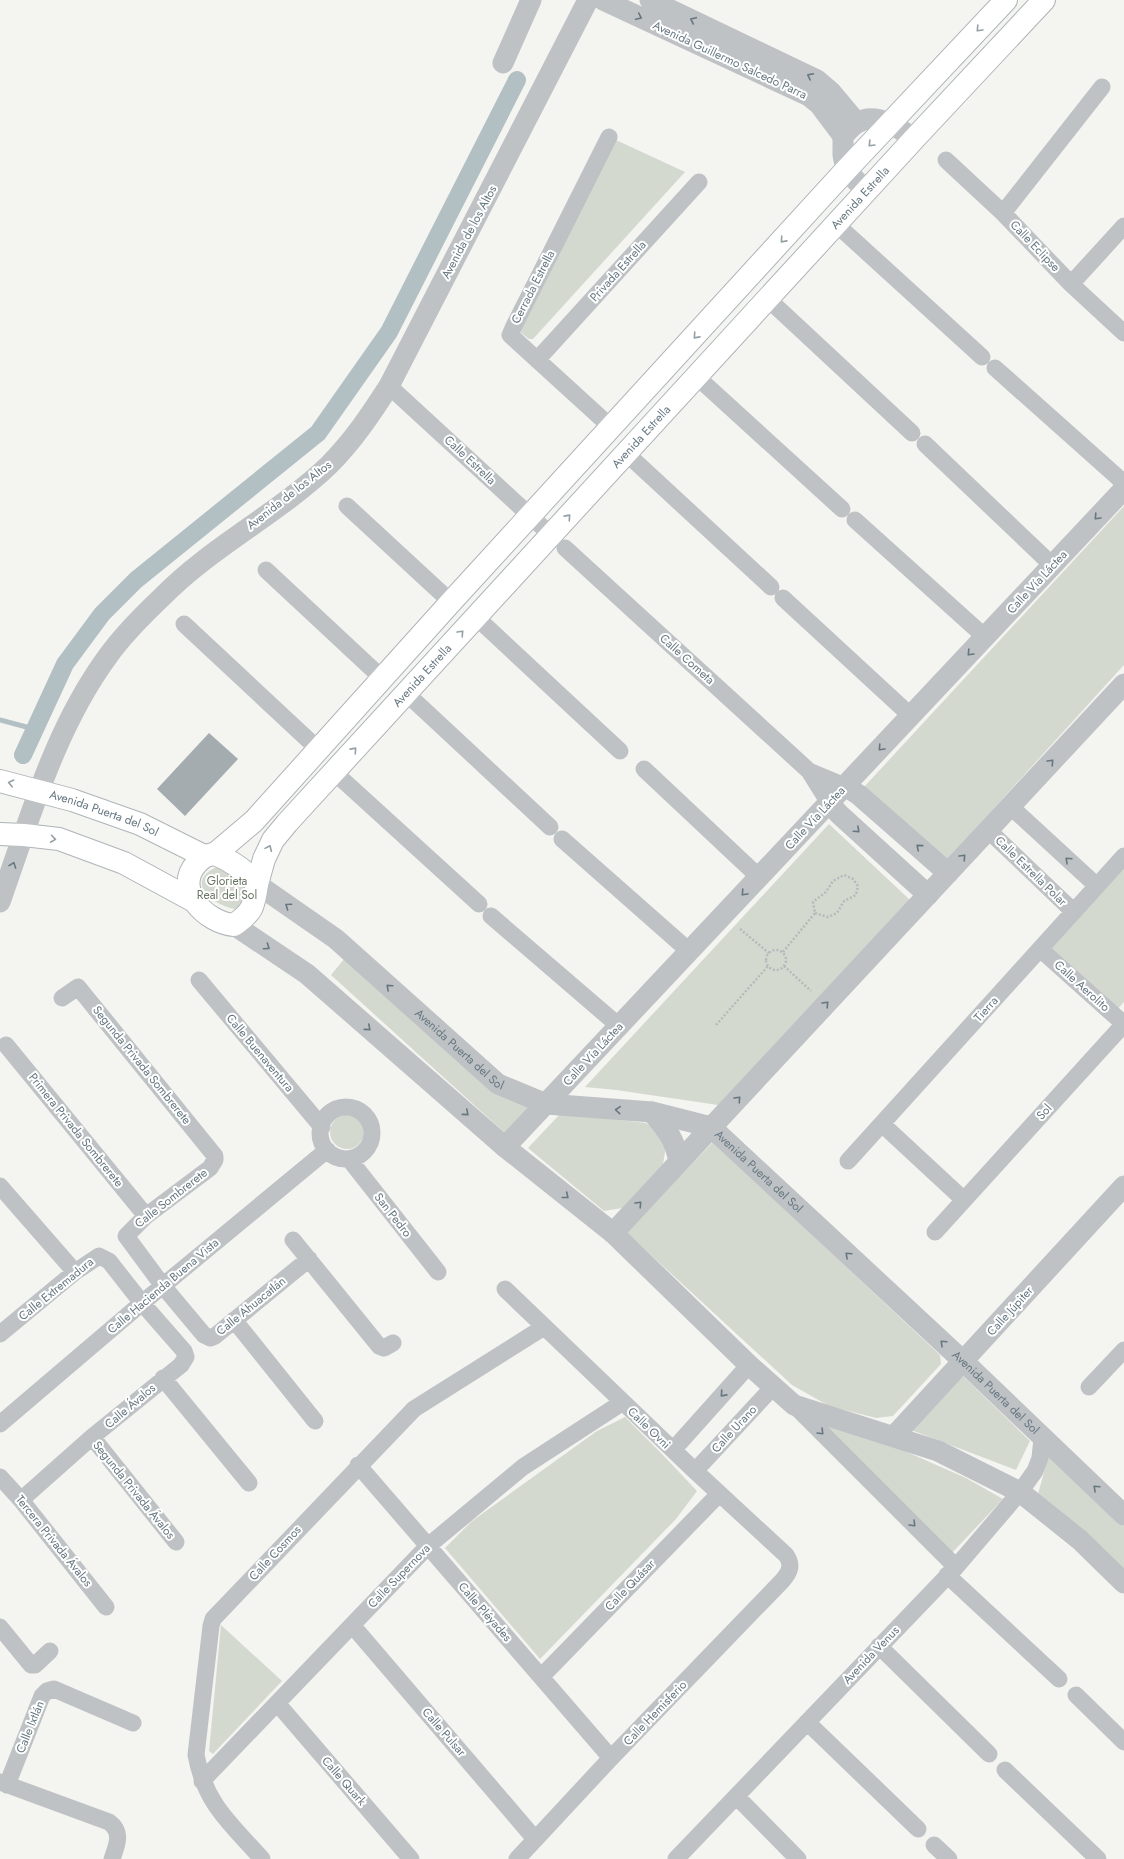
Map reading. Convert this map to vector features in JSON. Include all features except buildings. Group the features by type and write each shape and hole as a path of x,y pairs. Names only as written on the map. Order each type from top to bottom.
{"main road":[{"path":"209,855 237,865 250,876 256,884 254,905 250,912 234,925 226,924 208,916 194,901 190,894 188,879 191,869 209,855 254,821 451,602 612,428 846,170 1006,0"},
{"name":"Avenida Estrella","path":"256,884 272,840 476,617 558,541 626,453 866,191 1044,0"},
{"name":"Avenida Puerta del Sol","path":"0,781 40,790 140,824 209,855"},
{"path":"0,834 59,839 124,863 194,901"}],"street":[{"path":"503,63 531,0"},
{"name":"Avenida de los Altos","path":"0,902 40,790 79,700 119,642 163,596 213,552 291,497 328,466 356,435 389,386 588,0"},
{"name":"Avenida Guillermo Salcedo Parra","path":"603,0 817,80 825,98 850,129"},
{"name":"Avenida Guillermo Salcedo Parra","path":"650,0 713,41"},
{"path":"1003,213 1102,87"},
{"path":"866,191 846,170 842,155 850,129 868,120 886,121 914,139"},
{"name":"Cerrada Estrella","path":"609,137 510,335 612,428"},
{"name":"Calle Eclipse","path":"946,160 1003,213 1071,284 1124,333"},
{"name":"Privada Estrella","path":"537,360 699,182"},
{"path":"836,224 1124,483"},
{"path":"1071,284 1124,226"},
{"path":"768,299 1052,565"},
{"path":"696,376 848,515 985,637"},
{"name":"Calle Estrella","path":"389,386 558,541"},
{"path":"626,453 911,716"},
{"name":"Calle Vía Láctea","path":"505,1147 1124,489"},
{"path":"347,506 451,602"},
{"name":"Calle Cometa","path":"558,541 809,770 829,803 839,814 928,894"},
{"path":"266,570 383,679"},
{"path":"476,617 620,751"},
{"path":"184,624 318,749"},
{"path":"613,1233 1124,684"},
{"path":"406,693 556,833 689,951"},
{"path":"644,769 759,877"},
{"name":"Calle Cometa","path":"809,770 859,794 948,873"},
{"path":"334,772 485,910 619,1026"},
{"path":"1010,806 1097,886"},
{"name":"Calle Estrella Polar","path":"988,830 1074,912"},
{"name":"Tierra","path":"848,1162 1124,856"},
{"name":"Avenida Puerta del Sol","path":"256,884 336,939 498,1084 546,1104 652,1112 711,1127 964,1362 1124,1515"},
{"path":"234,925 307,974 505,1147 613,1233 749,1365 794,1404 951,1571 1059,1679"},
{"name":"Calle Aerolito","path":"1040,949 1124,1024"},
{"name":"Calle Buenaventura","path":"199,980 322,1127"},
{"name":"Segunda Privada Sombrerete","path":"62,998 78,987 213,1152 215,1160"},
{"name":"Sol","path":"935,1232 1124,1024"},
{"name":"Primera Privada Sombrerete","path":"6,1045 146,1216"},
{"path":"342,1108 357,1109 368,1119 372,1134 368,1148 356,1157 349,1159 337,1157 327,1150 321,1139 322,1127 329,1114 342,1108"},
{"path":"652,1112 670,1133 676,1148 679,1162"},
{"path":"882,1124 964,1200"},
{"name":"Calle Hacienda Buena Vista","path":"0,1424 142,1303 327,1150"},
{"name":"San Pedro","path":"349,1159 438,1272"},
{"name":"Calle Sombrerete","path":"163,1286 126,1236 146,1216 210,1168 215,1160"},
{"path":"0,1186 75,1272"},
{"name":"Calle Júpiter","path":"894,1436 964,1362 1124,1186"},
{"path":"293,1240 379,1346 384,1348 392,1343"},
{"name":"Calle Extremadura","path":"0,1333 75,1272 99,1256 106,1258 142,1303"},
{"name":"Calle Ahuacatlán","path":"163,1286 204,1334 210,1338 215,1336 309,1258"},
{"name":"Calle Ovni","path":"505,1289 719,1494 786,1554 790,1560 791,1566"},
{"name":"Calle Ávalos","path":"21,1500 92,1437 163,1378 181,1365 186,1356 185,1354 142,1303"},
{"path":"234,1320 315,1421"},
{"name":"Calle Cosmos","path":"262,1859 214,1804 202,1781 196,1755 213,1619 358,1465 414,1409 544,1327"},
{"path":"1089,1387 1123,1353"},
{"path":"673,1450 749,1365"},
{"path":"163,1378 249,1483"},
{"name":"Calle Urano","path":"695,1471 773,1387"},
{"name":"Calle Supernova","path":"202,1781 428,1546 523,1467 622,1402"},
{"path":"794,1404 938,1451 1020,1492 1080,1540 1124,1583"},
{"name":"Segunda Privada Ávalos","path":"92,1437 176,1542"},
{"name":"Avenida Venus","path":"676,1859 951,1571 1020,1492 1038,1465 1042,1438"},
{"name":"Calle Pléyades","path":"358,1465 611,1758"},
{"name":"Tercera Privada Ávalos","path":"0,1476 21,1500 106,1607"},
{"name":"Calle Quásar","path":"541,1677 719,1494"},
{"name":"Calle Hemisferio","path":"517,1859 611,1758 782,1581 788,1574 791,1566"},
{"name":"Calle Pulsar","path":"352,1625 535,1839"},
{"path":"0,1627 30,1665 35,1665 50,1651"},
{"path":"879,1646 989,1754"},
{"name":"Calle Ixtlán","path":"3,1783 42,1696 47,1691 54,1689 133,1723"},
{"path":"1076,1695 1124,1742"},
{"name":"Calle Quark","path":"277,1703 411,1859"},
{"path":"807,1722 918,1830"},
{"path":"1005,1770 1098,1859"},
{"path":"3,1783 109,1822 117,1830 117,1844 112,1859"},
{"path":"736,1796 798,1859"},
{"path":"934,1845 948,1859"}],"path":[{"path":"783,952 815,913 813,902 826,892 833,881 844,875 853,879 858,886 856,895 844,901 837,913 828,917 815,913"},
{"path":"740,929 769,953"},
{"path":"777,950 783,952 786,960 784,966 776,970 768,966 766,960 769,953 777,950"},
{"path":"716,1025 768,966"},
{"path":"784,966 811,991"}],"green space":[{"path":"616,140 685,172 533,339 529,339 520,332"},
{"path":"1124,506 1124,665 946,861 864,787"},
{"path":"829,824 910,900 718,1105 585,1087"},
{"path":"1124,865 1124,1002 1115,1012 1047,951"},
{"name":"Glorieta Real del Sol","path":"217,867 248,881 241,910 232,909 213,900 206,894 202,887 202,880 207,873"},
{"path":"345,958 534,1104 506,1134 331,975"},
{"path":"561,1113 646,1123 658,1131 666,1146 663,1164 622,1208 604,1211 528,1148"},
{"path":"350,1115 357,1117 362,1122 364,1132 362,1142 357,1147 344,1149 337,1147 332,1142 330,1129 332,1122 337,1117"},
{"path":"713,1142 940,1355 941,1364 893,1416 876,1418 829,1406 792,1385 626,1232"},
{"path":"963,1376 1030,1441 1016,1470 911,1430"},
{"path":"625,1417 697,1491 676,1519 540,1659 445,1548 472,1521 597,1431"},
{"path":"820,1423 900,1449 966,1478 1003,1499 951,1554"},
{"path":"1049,1454 1124,1526 1124,1570 1038,1494"},
{"path":"221,1625 282,1681 213,1754 209,1751"}],"waterway":[{"path":"23,755 65,664 102,614 136,580 318,433 389,332 517,80"},
{"path":"0,720 34,729"}]}
